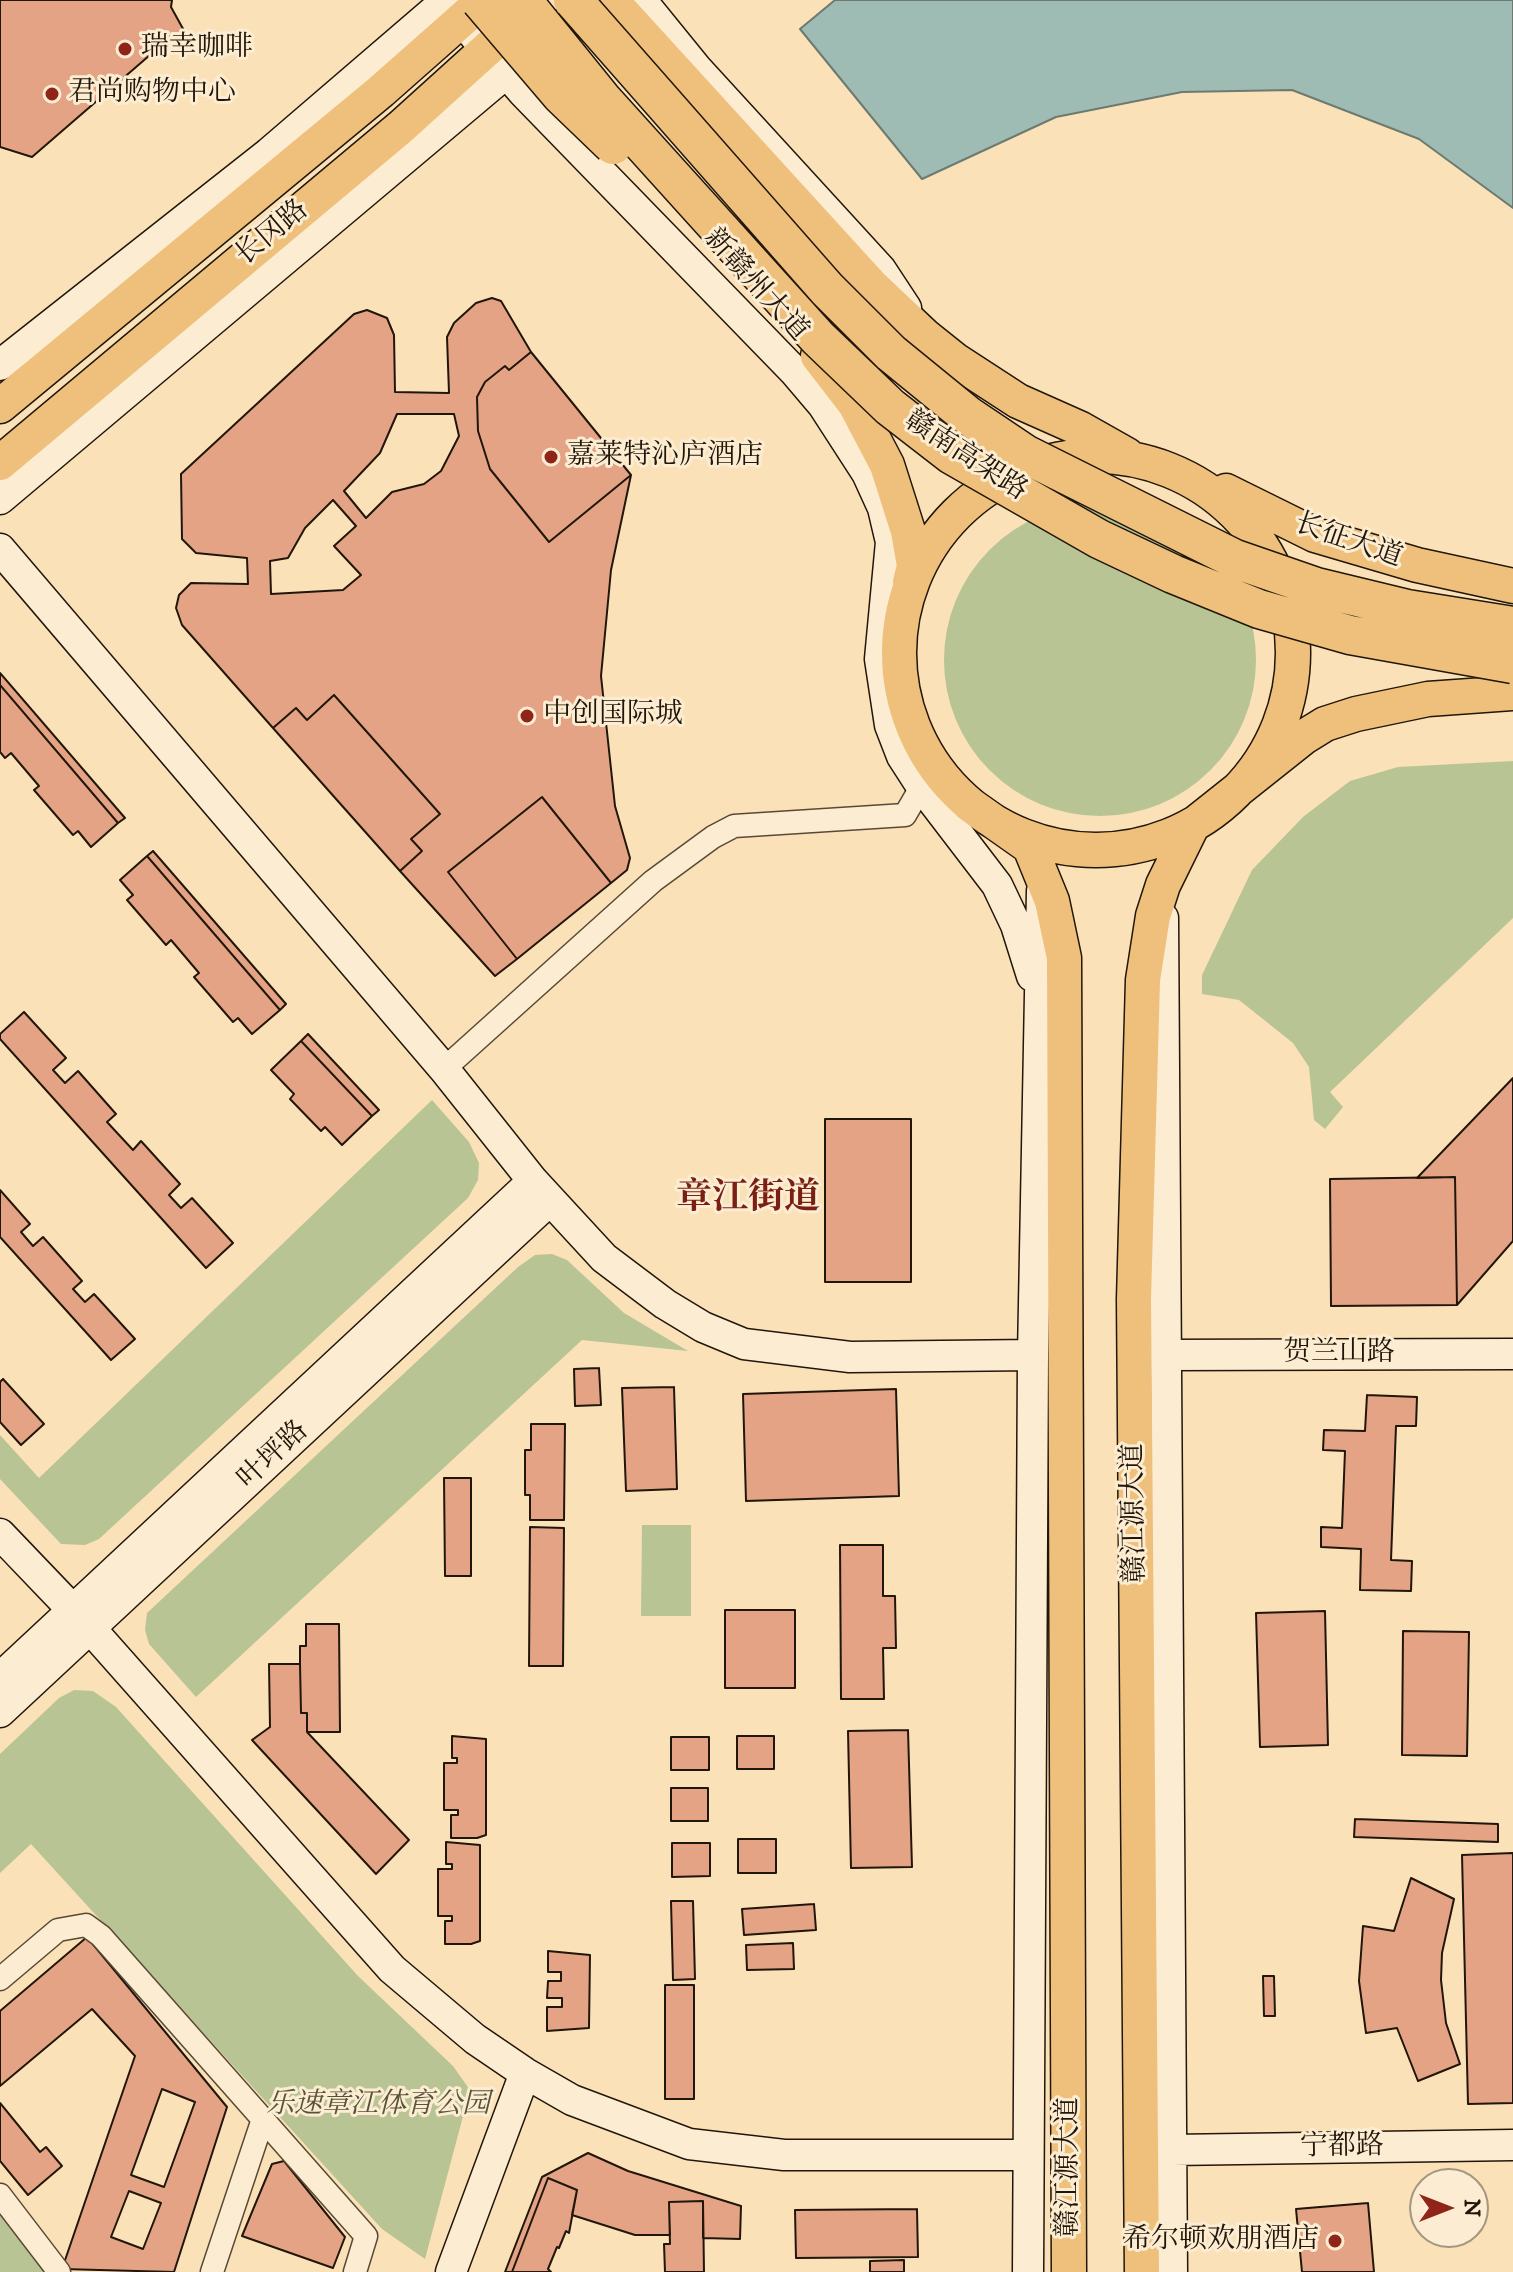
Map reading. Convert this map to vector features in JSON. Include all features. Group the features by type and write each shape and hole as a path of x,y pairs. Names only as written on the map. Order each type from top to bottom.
{"highway":[{"path":"460,4 818,338"},
{"name":"赣南高架路","path":"589,4 859,321 891,353 967,415 1025,454 1235,559 1316,587 1407,609 1513,626"},
{"name":"赣南高架路","path":"520,5 818,338 890,407 952,455 1099,539 1173,574 1259,609 1350,635 1513,664"}],"main road":[{"name":"长冈路","path":"0,406 460,4"},
{"path":"589,4 925,336 955,360 1018,401 1081,429 1134,459"},
{"name":"长冈路","path":"0,463 498,63 520,5"},
{"name":"新赣州大道","path":"520,5 540,47 813,350 855,404 887,465 908,531 914,566 902,619"},
{"path":"1134,459 1096,455 1057,459 1019,471 985,490 955,515 931,546 913,581 902,619 899,657 904,695 928,776 1000,826 1034,841 1071,849 1108,851 1145,845 1180,832 1212,813"},
{"name":"长征大道","path":"1134,459 1237,495 1315,535 1417,565 1513,586"},
{"path":"1190,478 1220,499 1252,533 1282,586 1291,620 1292,669 1279,727 1263,759 1241,788"},
{"path":"1241,788 1325,724 1428,699 1513,693"},
{"name":"赣江源大道","path":"1142,2272 1134,1299 1143,980 1151,926 1163,885 1192,826 1241,788"},
{"name":"赣江源大道","path":"969,804 1030,847 1042,873 1059,929 1066,987 1069,2272"}],"street":[{"path":"641,0 697,69 881,270 925,336"},
{"path":"0,365 460,4 498,63 795,372 823,405 867,473 883,508 891,542 881,630 884,692 890,725 902,756 928,776 997,885 1016,925 1039,1008"},
{"path":"0,499 498,63 540,47 589,4"},
{"path":"0,549 444,1069 541,1191 604,1258 665,1304 703,1327 744,1344 850,1357 1033,1355"},
{"path":"444,1069 653,881 713,837 734,826 905,815 928,776"},
{"path":"1028,2272 1033,1355 1042,873"},
{"path":"1163,885 1172,2272"},
{"name":"叶坪路","path":"0,1712 80,1619 541,1191"},
{"name":"贺兰山路","path":"1166,1355 1513,1354"},
{"path":"0,1534 80,1619 392,1969 475,2039 525,2073 572,2100 689,2144 784,2155 1027,2155"},
{"name":"叶坪路","path":"0,1678 80,1619"},
{"path":"2,1974 58,1930 86,1925 101,1936 366,2236 355,2272"},
{"path":"451,2272 525,2073"},
{"path":"212,2272 263,2119"},
{"name":"宁都路","path":"1172,2150 1513,2145"},
{"path":"0,2195 59,2272"}],"green space":[{"path":"1100,504 1130,507 1160,516 1210,550 1244,600 1253,630 1256,660 1253,690 1244,720 1210,770 1160,804 1130,813 1100,816 1070,813 1040,804 990,770 956,720 947,690 944,660 947,630 956,600 990,550 1040,516 1070,507"},
{"path":"1513,761 1513,918 1330,1092 1343,1107 1325,1129 1314,1120 1309,1067 1293,1043 1239,1000 1202,994 1202,975 1252,870 1303,817 1350,781 1398,767"},
{"path":"432,1100 469,1142 479,1163 478,1180 468,1198 99,1539 85,1545 61,1544 0,1479 0,1435 39,1478"},
{"path":"552,1254 567,1260 624,1313 688,1351 582,1340 196,1697 149,1644 145,1630 147,1613 518,1267 535,1255"},
{"path":"642,1525 691,1525 691,1616 641,1616"},
{"name":"乐速章江体育公园","path":"74,1690 93,1691 116,1707 358,1976 453,2066 470,2090 425,2259 382,2229 31,1844 0,1873 0,1754 59,1698"},
{"path":"0,2211 46,2272 0,2272"}],"water":[{"path":"835,0 1513,0 1513,208 1419,139 1292,90 1182,92 1056,117 922,179 800,29"}],"building":[{"name":"君尚购物中心","path":"0,0 172,0 171,7 187,36 165,42 32,157 0,147"},
{"path":"492,298 501,301 531,352 509,370 505,366 485,382 477,397 478,431 490,469 549,542 631,475 611,570 601,676 615,806 630,858 627,870 611,883 542,797 448,872 517,959 495,976 400,871 422,851 411,839 440,814 334,695 307,720 296,708 273,728 182,625 176,608 179,595 191,583 248,584 247,558 196,553 182,539 181,474 354,314 367,310 387,318 394,335 395,392 449,393 447,337 454,323 476,303","holes":["397,414 454,414 459,436 441,471 424,484 392,492 366,518 344,491 380,453","333,500 356,526 334,546 361,575 343,590 271,594 270,561 288,558 305,528"]},
{"name":"嘉莱特沁庐酒店","path":"531,352 631,475 549,542 490,469 478,431 477,397 485,382 505,366 509,370"},
{"path":"0,673 125,818 118,823 0,685"},
{"path":"0,685 118,823 91,847 78,831 73,835 34,790 39,786 11,753 5,758 0,752"},
{"path":"334,695 440,814 411,839 422,851 400,871 273,728 296,708 307,720"},
{"path":"542,797 611,883 517,959 448,872"},
{"path":"153,851 286,1004 280,1010 147,856"},
{"path":"147,856 280,1010 252,1034 238,1018 233,1022 194,977 199,973 171,940 166,945 127,900 133,895 120,880"},
{"path":"24,1012 66,1058 53,1070 65,1083 78,1071 116,1114 107,1122 133,1150 141,1141 180,1184 169,1195 181,1208 192,1198 233,1243 206,1268 0,1039 0,1034"},
{"path":"308,1034 379,1110 372,1116 301,1041"},
{"path":"301,1041 372,1116 342,1145 325,1127 321,1131 290,1099 294,1094 271,1070"},
{"path":"1513,1078 1513,1241 1457,1305 1455,1177 1417,1178"},
{"path":"825,1119 911,1119 911,1282 825,1282"},
{"path":"1455,1177 1457,1305 1331,1306 1330,1179"},
{"path":"0,1190 30,1224 21,1232 33,1246 43,1237 82,1281 73,1289 85,1302 94,1294 135,1339 111,1360 0,1237"},
{"path":"599,1368 601,1405 575,1406 574,1369"},
{"path":"3,1379 44,1424 21,1445 0,1422 0,1382"},
{"path":"674,1387 677,1489 626,1491 622,1388"},
{"path":"896,1389 899,1496 746,1501 743,1394"},
{"path":"1367,1395 1417,1397 1416,1426 1396,1426 1391,1560 1412,1561 1411,1591 1360,1590 1361,1549 1321,1547 1321,1527 1342,1528 1345,1451 1323,1450 1324,1430 1365,1431"},
{"path":"531,1424 565,1424 564,1520 530,1520 530,1495 525,1495 525,1450 531,1450"},
{"path":"444,1478 471,1478 471,1576 445,1576"},
{"path":"530,1527 564,1528 563,1666 529,1666"},
{"path":"840,1545 883,1545 883,1596 895,1596 896,1648 883,1648 884,1699 841,1699"},
{"path":"725,1610 795,1610 795,1688 725,1688"},
{"path":"1325,1611 1328,1745 1260,1747 1256,1613"},
{"path":"306,1624 339,1624 340,1732 307,1732 307,1713 301,1713 300,1646 306,1646"},
{"path":"1403,1631 1469,1632 1467,1756 1402,1755"},
{"path":"269,1664 300,1664 301,1713 307,1713 307,1732 409,1840 376,1874 252,1740 270,1727"},
{"path":"908,1730 912,1867 851,1868 848,1731"},
{"path":"452,1736 486,1739 486,1835 477,1838 451,1838 451,1815 458,1815 458,1810 444,1810 444,1763 457,1763 457,1758 452,1758"},
{"path":"737,1736 774,1736 774,1769 737,1769"},
{"path":"671,1737 709,1737 709,1770 671,1770"},
{"path":"671,1788 708,1788 708,1821 671,1821"},
{"path":"1355,1819 1498,1824 1498,1842 1354,1837"},
{"path":"738,1839 776,1839 776,1873 738,1873"},
{"path":"446,1842 480,1845 480,1941 471,1944 445,1944 445,1921 452,1921 452,1916 438,1916 438,1869 452,1869 452,1864 446,1864"},
{"path":"672,1843 710,1843 710,1876 672,1877"},
{"path":"1513,1853 1513,2103 1468,2104 1462,1855"},
{"path":"1411,1878 1454,1899 1442,1953 1441,1980 1446,2023 1460,2064 1418,2081 1397,2028 1366,2033 1359,1981 1363,1926 1394,1931"},
{"path":"671,1901 693,1901 695,1979 673,1980"},
{"path":"814,1904 816,1930 744,1935 742,1909"},
{"path":"87,1937 227,2107 174,2272 62,2269 135,2056 92,2009 0,2086 0,2011","holes":["162,2089 195,2102 164,2187 131,2175","129,2191 161,2203 143,2249 111,2237"]},
{"path":"793,1943 794,1969 747,1970 746,1945"},
{"path":"548,1951 590,1955 589,2028 547,2031 547,2007 562,2007 562,1998 547,1998 548,1981 561,1981 561,1972 548,1972"},
{"path":"1263,1976 1274,1976 1275,2016 1264,2016"},
{"path":"665,1985 694,1985 694,2099 665,2099"},
{"path":"0,2103 40,2152 46,2147 62,2166 28,2195 0,2161"},
{"path":"588,2153 628,2171 741,2206 740,2239 703,2238 703,2201 669,2202 670,2235 635,2235 572,2215 577,2190 548,2178 512,2272 505,2272 542,2177"},
{"path":"284,2161 345,2237 333,2268 242,2236 272,2164"},
{"path":"548,2178 577,2190 569,2233 566,2231 557,2247 548,2269 551,2272 512,2272"},
{"path":"703,2201 704,2272 665,2272 664,2244 670,2244 669,2202"},
{"name":"希尔顿欢朋酒店","path":"1368,2203 1374,2272 1302,2272 1296,2209"},
{"path":"917,2209 918,2257 796,2258 795,2210"},
{"path":"904,2260 904,2272 870,2272 870,2261"}],"place":[{"name":"瑞幸咖啡","path":"125,49"},
{"name":"君尚购物中心","path":"52,94"},
{"name":"嘉莱特沁庐酒店","path":"551,457"},
{"name":"中创国际城","path":"527,716"},
{"name":"希尔顿欢朋酒店","path":"1335,2241"}],"district":[{"name":"章江街道","path":"748,1201"}]}
